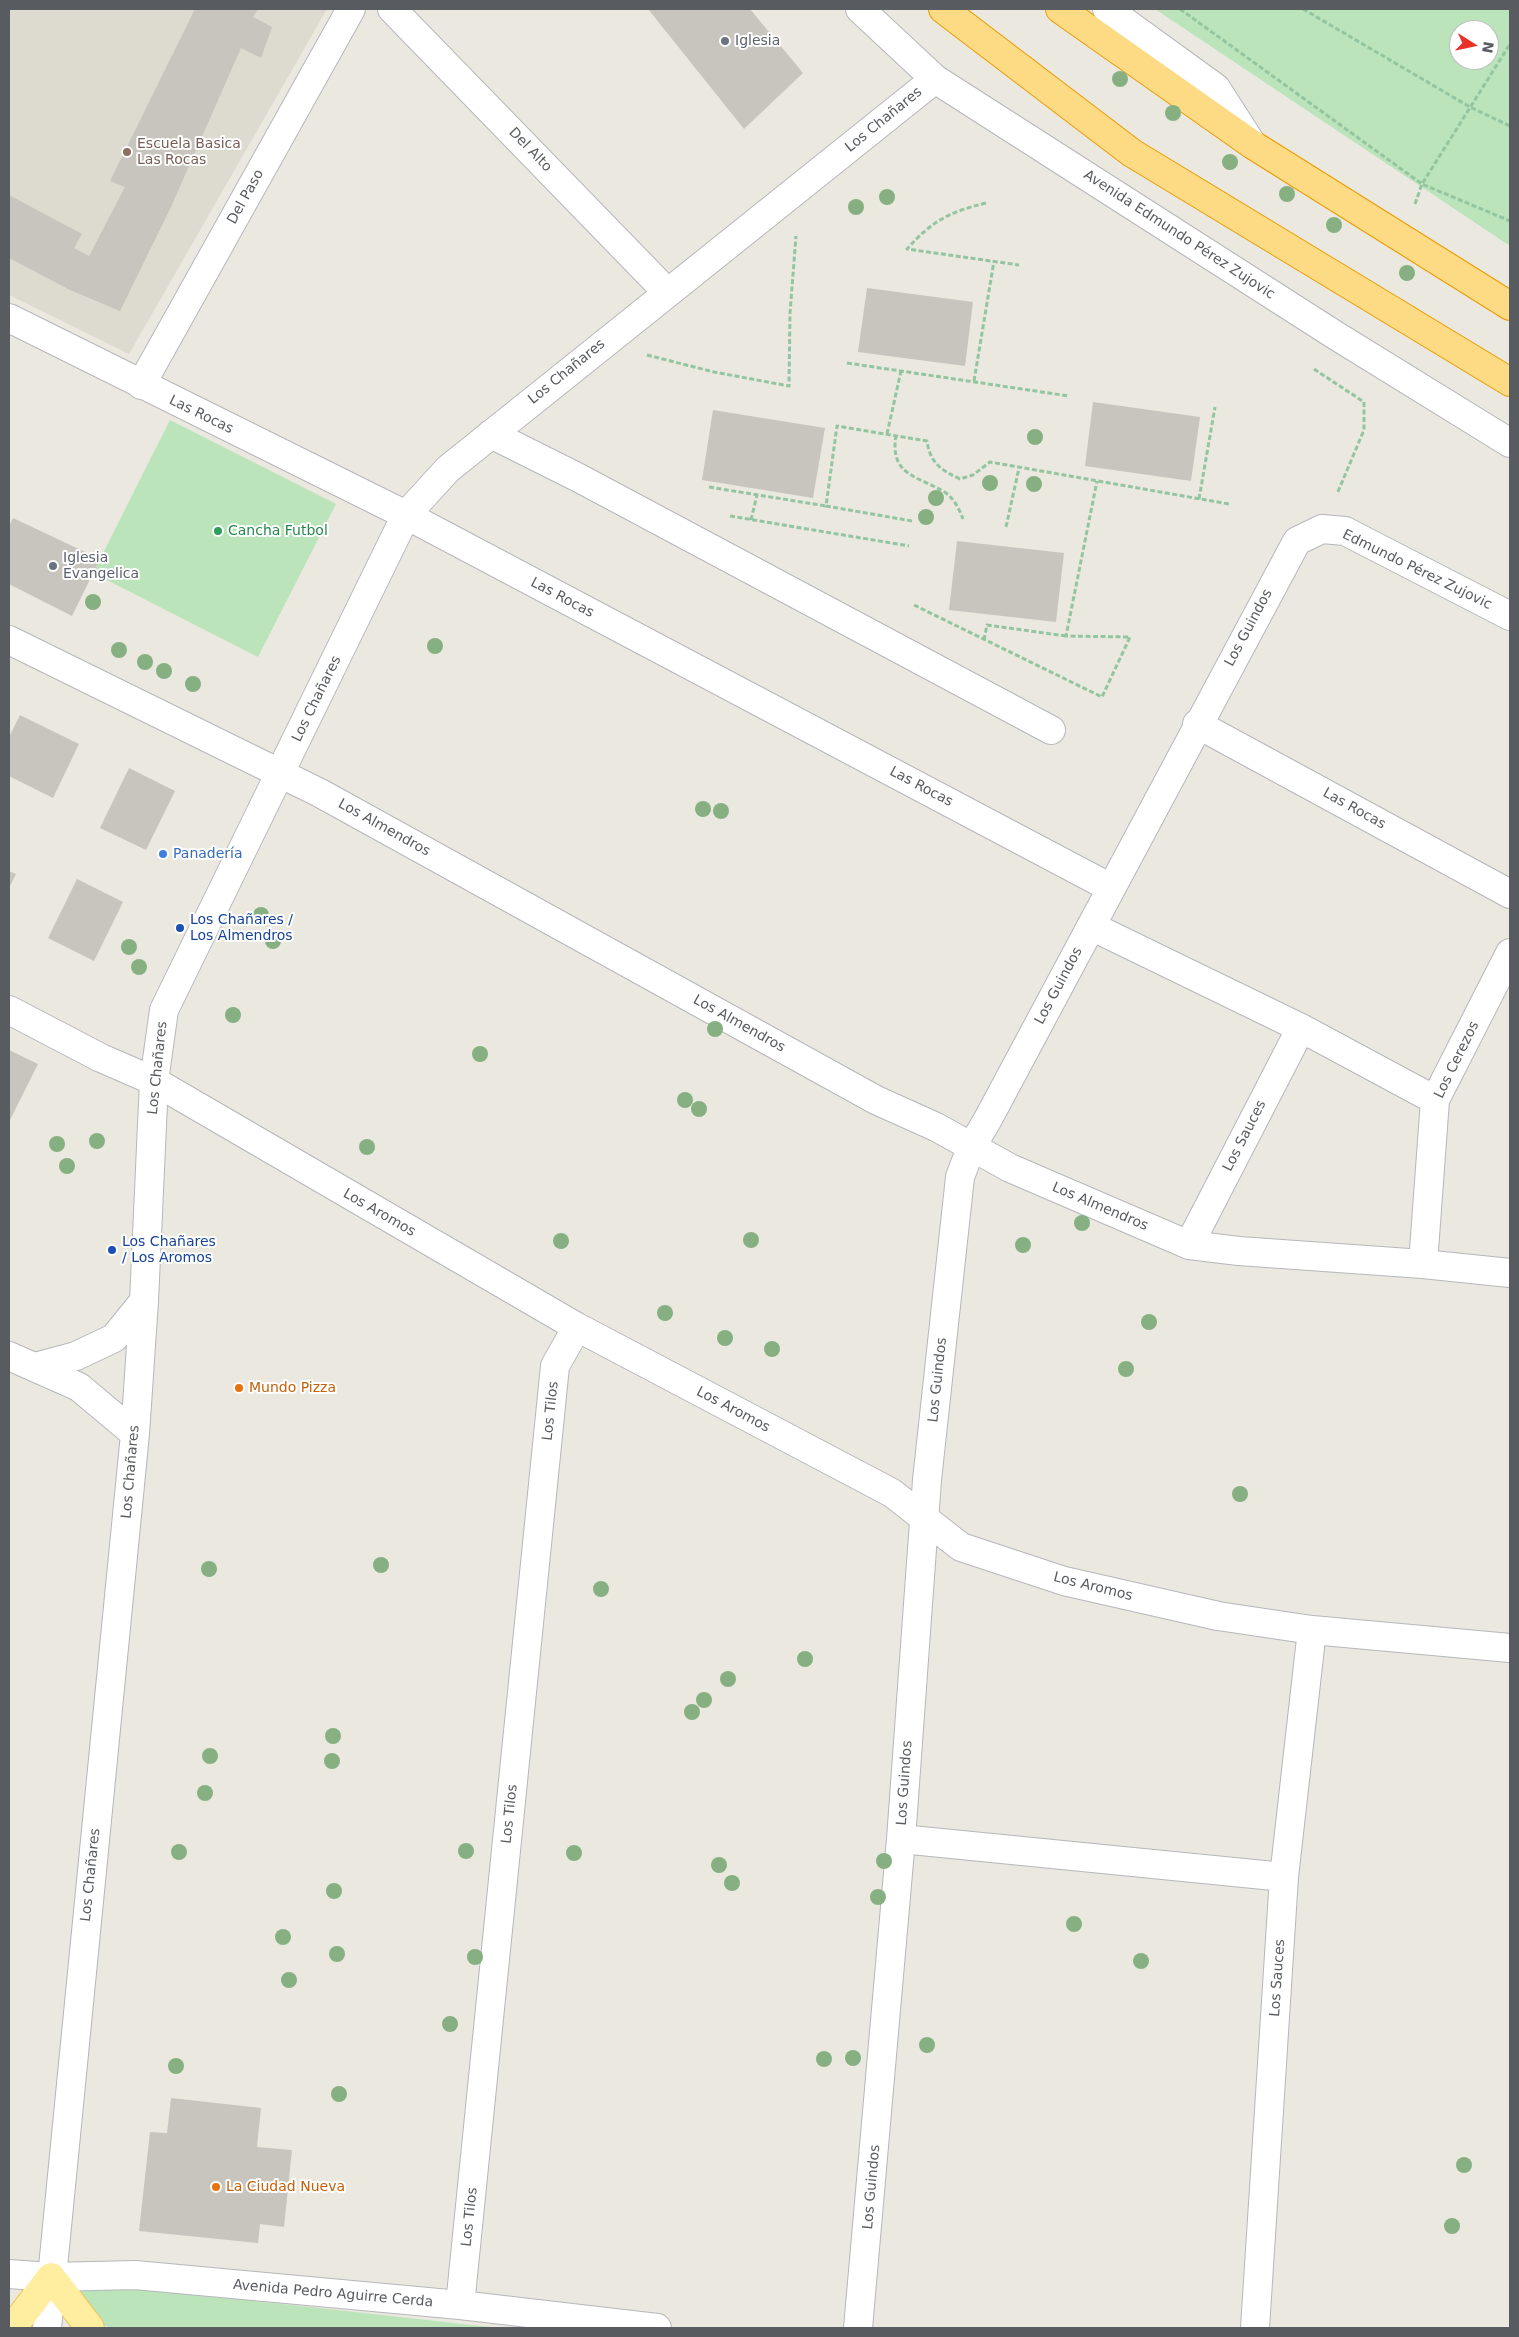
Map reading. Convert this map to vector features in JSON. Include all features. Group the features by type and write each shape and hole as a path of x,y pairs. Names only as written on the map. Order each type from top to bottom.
{"highway":[{"path":"943,9 1132,154 1510,382"},
{"path":"1060,9 1253,146 1510,306"}],"main road":[{"path":"9,2328 16,2323 51,2277 90,2328"}],"street":[{"name":"Del Paso","path":"141,385 352,9"},
{"name":"Del Alto","path":"392,9 667,292"},
{"name":"Avenida Edmundo Pérez Zujovic","path":"860,9 935,79 1327,330 1510,443"},
{"path":"1107,9 1216,88 1253,146"},
{"name":"Los Chañares","path":"47,2328 134,1434 144,1302 154,1081 164,1010 406,515 448,469 935,79"},
{"name":"Las Rocas","path":"9,318 406,515 1111,888"},
{"path":"491,434 578,478 1051,730"},
{"name":"Edmundo Pérez Zujovic","path":"1322,529 1344,531 1510,616"},
{"name":"Los Guindos","path":"858,2328 901,1839 927,1480 960,1177 971,1148 1296,541 1322,529"},
{"name":"Los Almendros","path":"9,640 281,773 876,1100 936,1127 1010,1168 1189,1245 1239,1252 1423,1264 1510,1273"},
{"name":"Las Rocas","path":"1197,724 1510,894"},
{"path":"1091,926 1301,1028 1436,1100"},
{"name":"Los Cerezos","path":"1423,1264 1436,1100 1510,953"},
{"name":"Los Aromos","path":"9,1010 101,1058 154,1081 576,1328 892,1493 961,1547 1064,1581 1218,1616 1312,1630 1510,1648"},
{"name":"Los Sauces","path":"1189,1245 1301,1028"},
{"path":"34,1367 76,1356 114,1338 144,1302"},
{"name":"Los Tilos","path":"460,2305 555,1366 576,1328"},
{"path":"9,1356 79,1387 134,1434"},
{"name":"Los Sauces","path":"1255,2328 1284,1877 1312,1630"},
{"path":"901,1839 1284,1877"},
{"name":"Avenida Pedro Aguirre Cerda","path":"9,2274 51,2277 135,2275 460,2305 658,2328"}],"path":[{"path":"1180,9 1422,184 1510,221"},
{"path":"1303,9 1470,107 1510,126"},
{"path":"1414,206 1422,184 1510,44"},
{"path":"602,344 714,372 789,386 790,313 801,186"},
{"path":"986,203 958,212 932,224 908,249 1019,264"},
{"path":"974,381 994,261"},
{"path":"847,363 1069,396"},
{"path":"1314,369 1364,402 1364,430 1322,529"},
{"path":"888,434 900,371"},
{"path":"1199,499 1215,407"},
{"path":"826,506 837,426 927,440 932,460 937,466 960,479 973,475 990,462 1229,504"},
{"path":"896,435 896,455 906,474 946,494 956,503 963,519"},
{"path":"1006,527 1019,468"},
{"path":"1066,636 1097,481"},
{"path":"709,487 912,521"},
{"path":"751,520 757,495"},
{"path":"722,514 909,546"},
{"path":"914,605 984,640 1102,697 1130,637 1066,636 987,625 984,640"}],"shaded area":[{"name":"Escuela Basica Las Rocas","path":"9,9 327,9 129,354 9,295"}],"green space":[{"path":"1155,9 1510,9 1510,246"},
{"name":"Cancha Futbol","path":"170,420 336,504 258,657 93,573"},
{"path":"93,2283 499,2328 111,2328 103,2325 80,2305 81,2291"}],"building":[{"path":"195,9 258,9 253,17 272,27 261,58 241,48 171,207 120,311 70,290 9,258 9,195 82,234 74,248 89,256 125,187 110,181"},
{"name":"Iglesia","path":"648,9 750,9 803,73 744,129"},
{"path":"867,288 973,302 965,366 858,352"},
{"path":"1093,402 1200,417 1191,481 1085,466"},
{"path":"713,410 825,428 813,498 702,480"},
{"name":"Iglesia Evangelica","path":"13,518 100,559 72,616 9,584 9,526"},
{"path":"957,541 1064,553 1056,622 949,610"},
{"path":"20,715 79,744 53,798 9,776 9,737"},
{"path":"129,768 175,791 146,850 100,828"},
{"path":"9,871 16,874 9,888"},
{"path":"77,879 123,902 94,961 48,938"},
{"path":"9,1050 38,1064 9,1122"},
{"name":"La Ciudad Nueva","path":"171,2098 261,2108 257,2147 292,2150 284,2227 260,2224 258,2243 139,2231 150,2132 167,2133"}],"place":[{"name":"Iglesia","path":"725,41"},
{"name":"Escuela Basica Las Rocas","path":"127,152"},
{"name":"Cancha Futbol","path":"218,531"},
{"name":"Iglesia Evangelica","path":"53,566"},
{"name":"Panadería","path":"163,854"},
{"name":"Los Chañares / Los Almendros","path":"180,928"},
{"name":"Los Chañares / Los Aromos","path":"112,1250"},
{"name":"Mundo Pizza","path":"239,1388"},
{"name":"La Ciudad Nueva","path":"216,2187"}]}
